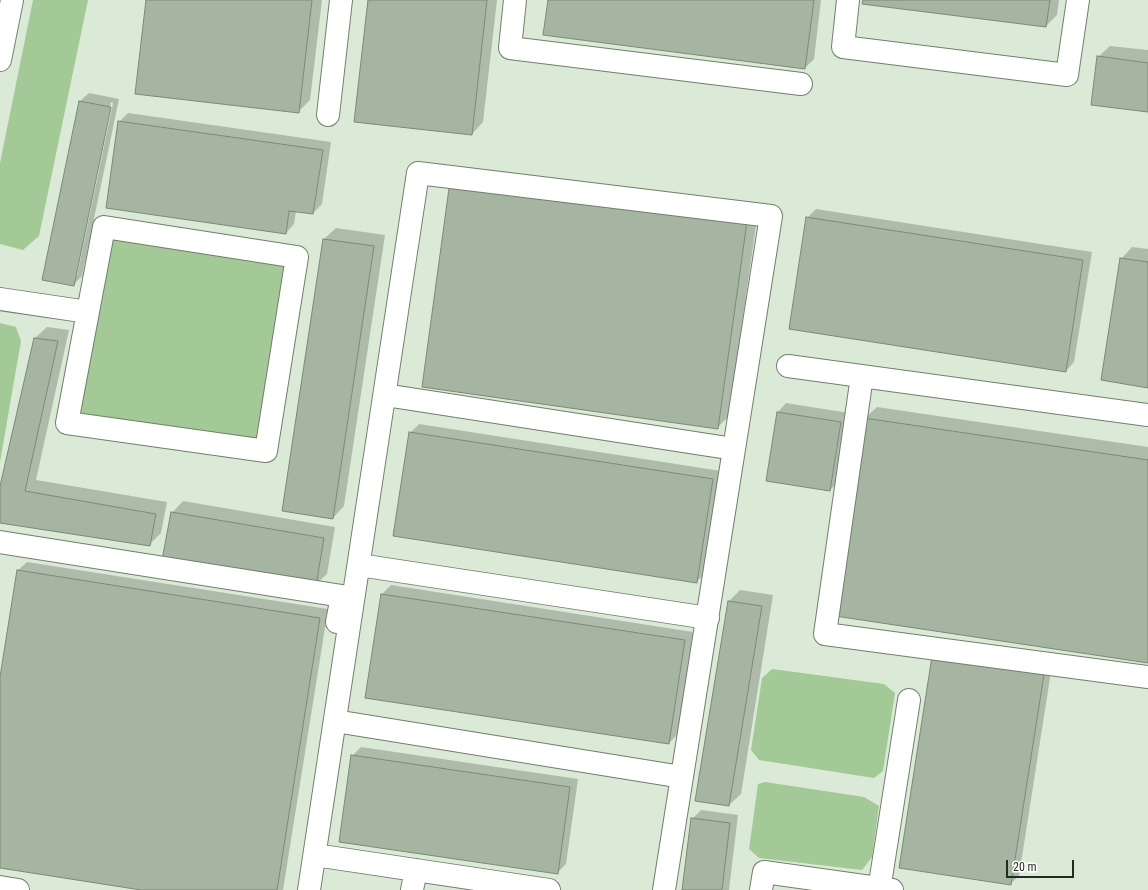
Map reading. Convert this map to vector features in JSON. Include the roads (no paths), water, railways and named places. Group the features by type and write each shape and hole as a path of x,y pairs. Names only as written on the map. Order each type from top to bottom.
{"street":[{"path":"0,60 12,0"},
{"path":"328,115 341,0"},
{"path":"515,0 510,48 801,84"},
{"path":"848,0 843,47 1067,75 1078,0"},
{"path":"310,890 418,173 771,216 664,890"},
{"path":"104,227 297,256 266,451 67,423 88,312 104,227"},
{"path":"0,299 88,312"},
{"path":"788,366 1148,415"},
{"path":"862,376 825,634 1148,677"},
{"path":"385,395 734,449"},
{"path":"0,542 342,596 295,890"},
{"path":"359,565 708,618"},
{"path":"761,890 764,872 883,889 909,700"},
{"path":"335,721 682,777"},
{"path":"315,854 414,880 549,890"},
{"path":"0,887 18,890"}]}
